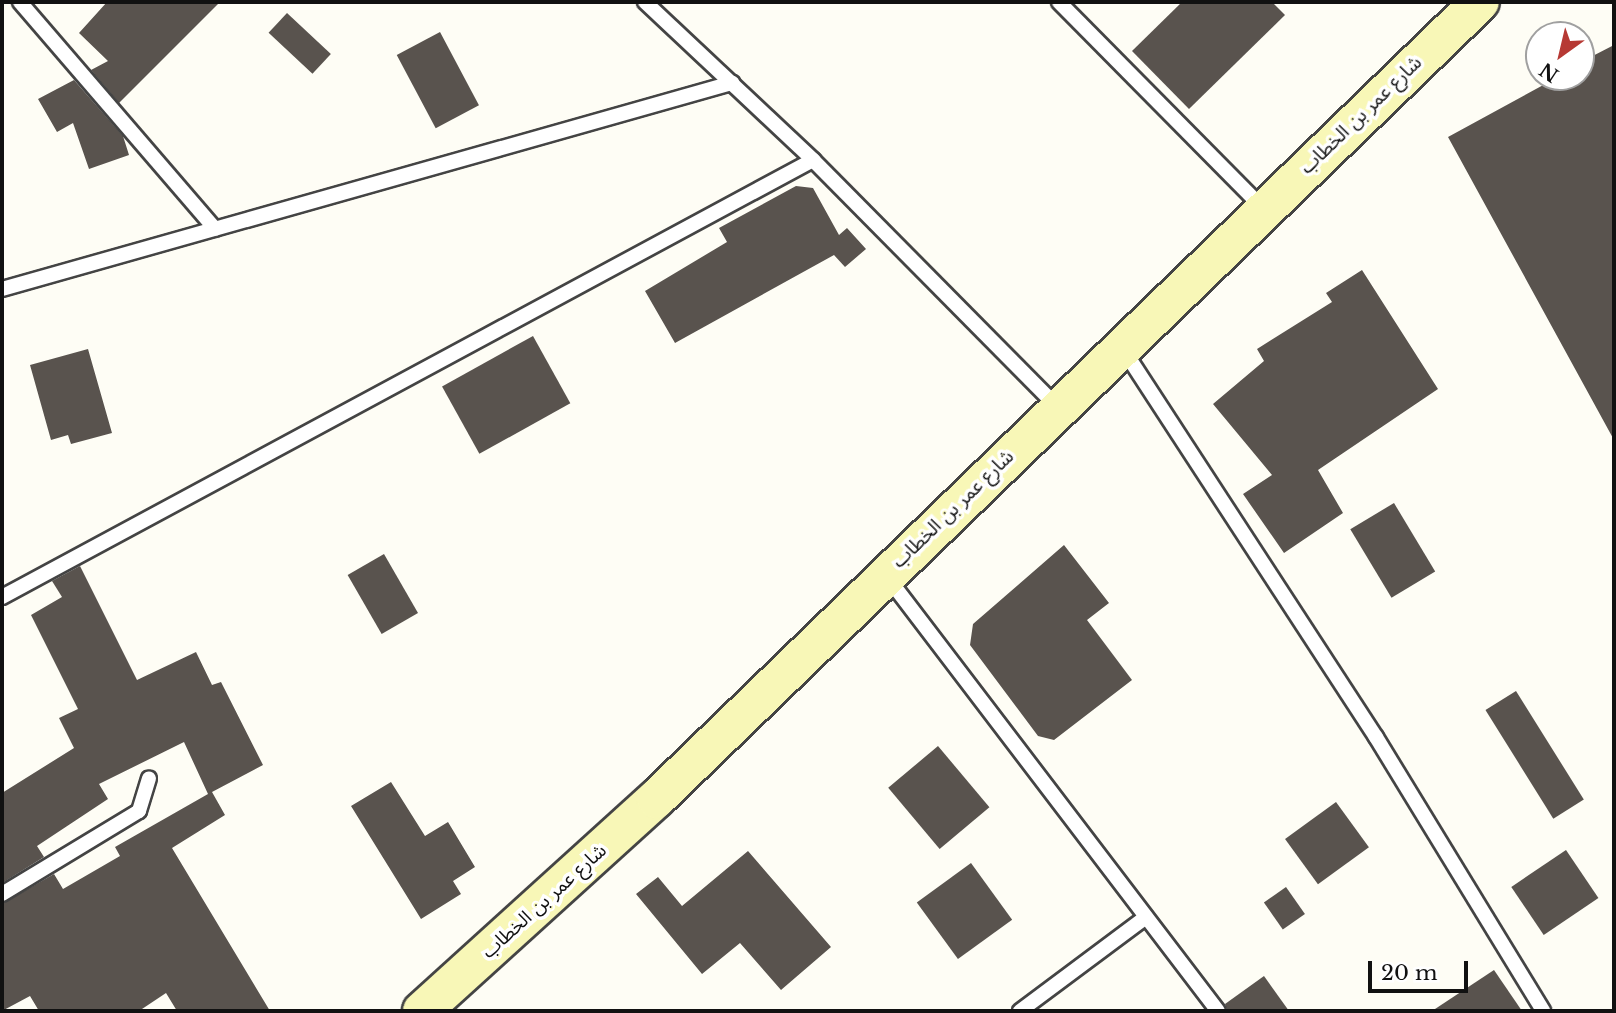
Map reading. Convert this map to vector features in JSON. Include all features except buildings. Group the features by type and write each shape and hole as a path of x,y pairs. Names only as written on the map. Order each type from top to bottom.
{"main road":[{"name":"شارع عمر بن الخطاب","path":"422,1011 656,799 1121,345 1480,2"}],"lane":[{"path":"20,2 215,229"},
{"path":"645,2 813,160 1058,408"},
{"path":"1059,2 1264,209"},
{"path":"2,289 732,83"},
{"path":"2,597 813,160"},
{"path":"1121,345 1376,737 1543,1011"},
{"path":"885,575 1218,1011"},
{"path":"2,894 139,811 149,779"},
{"path":"1020,1011 1146,917"}]}
